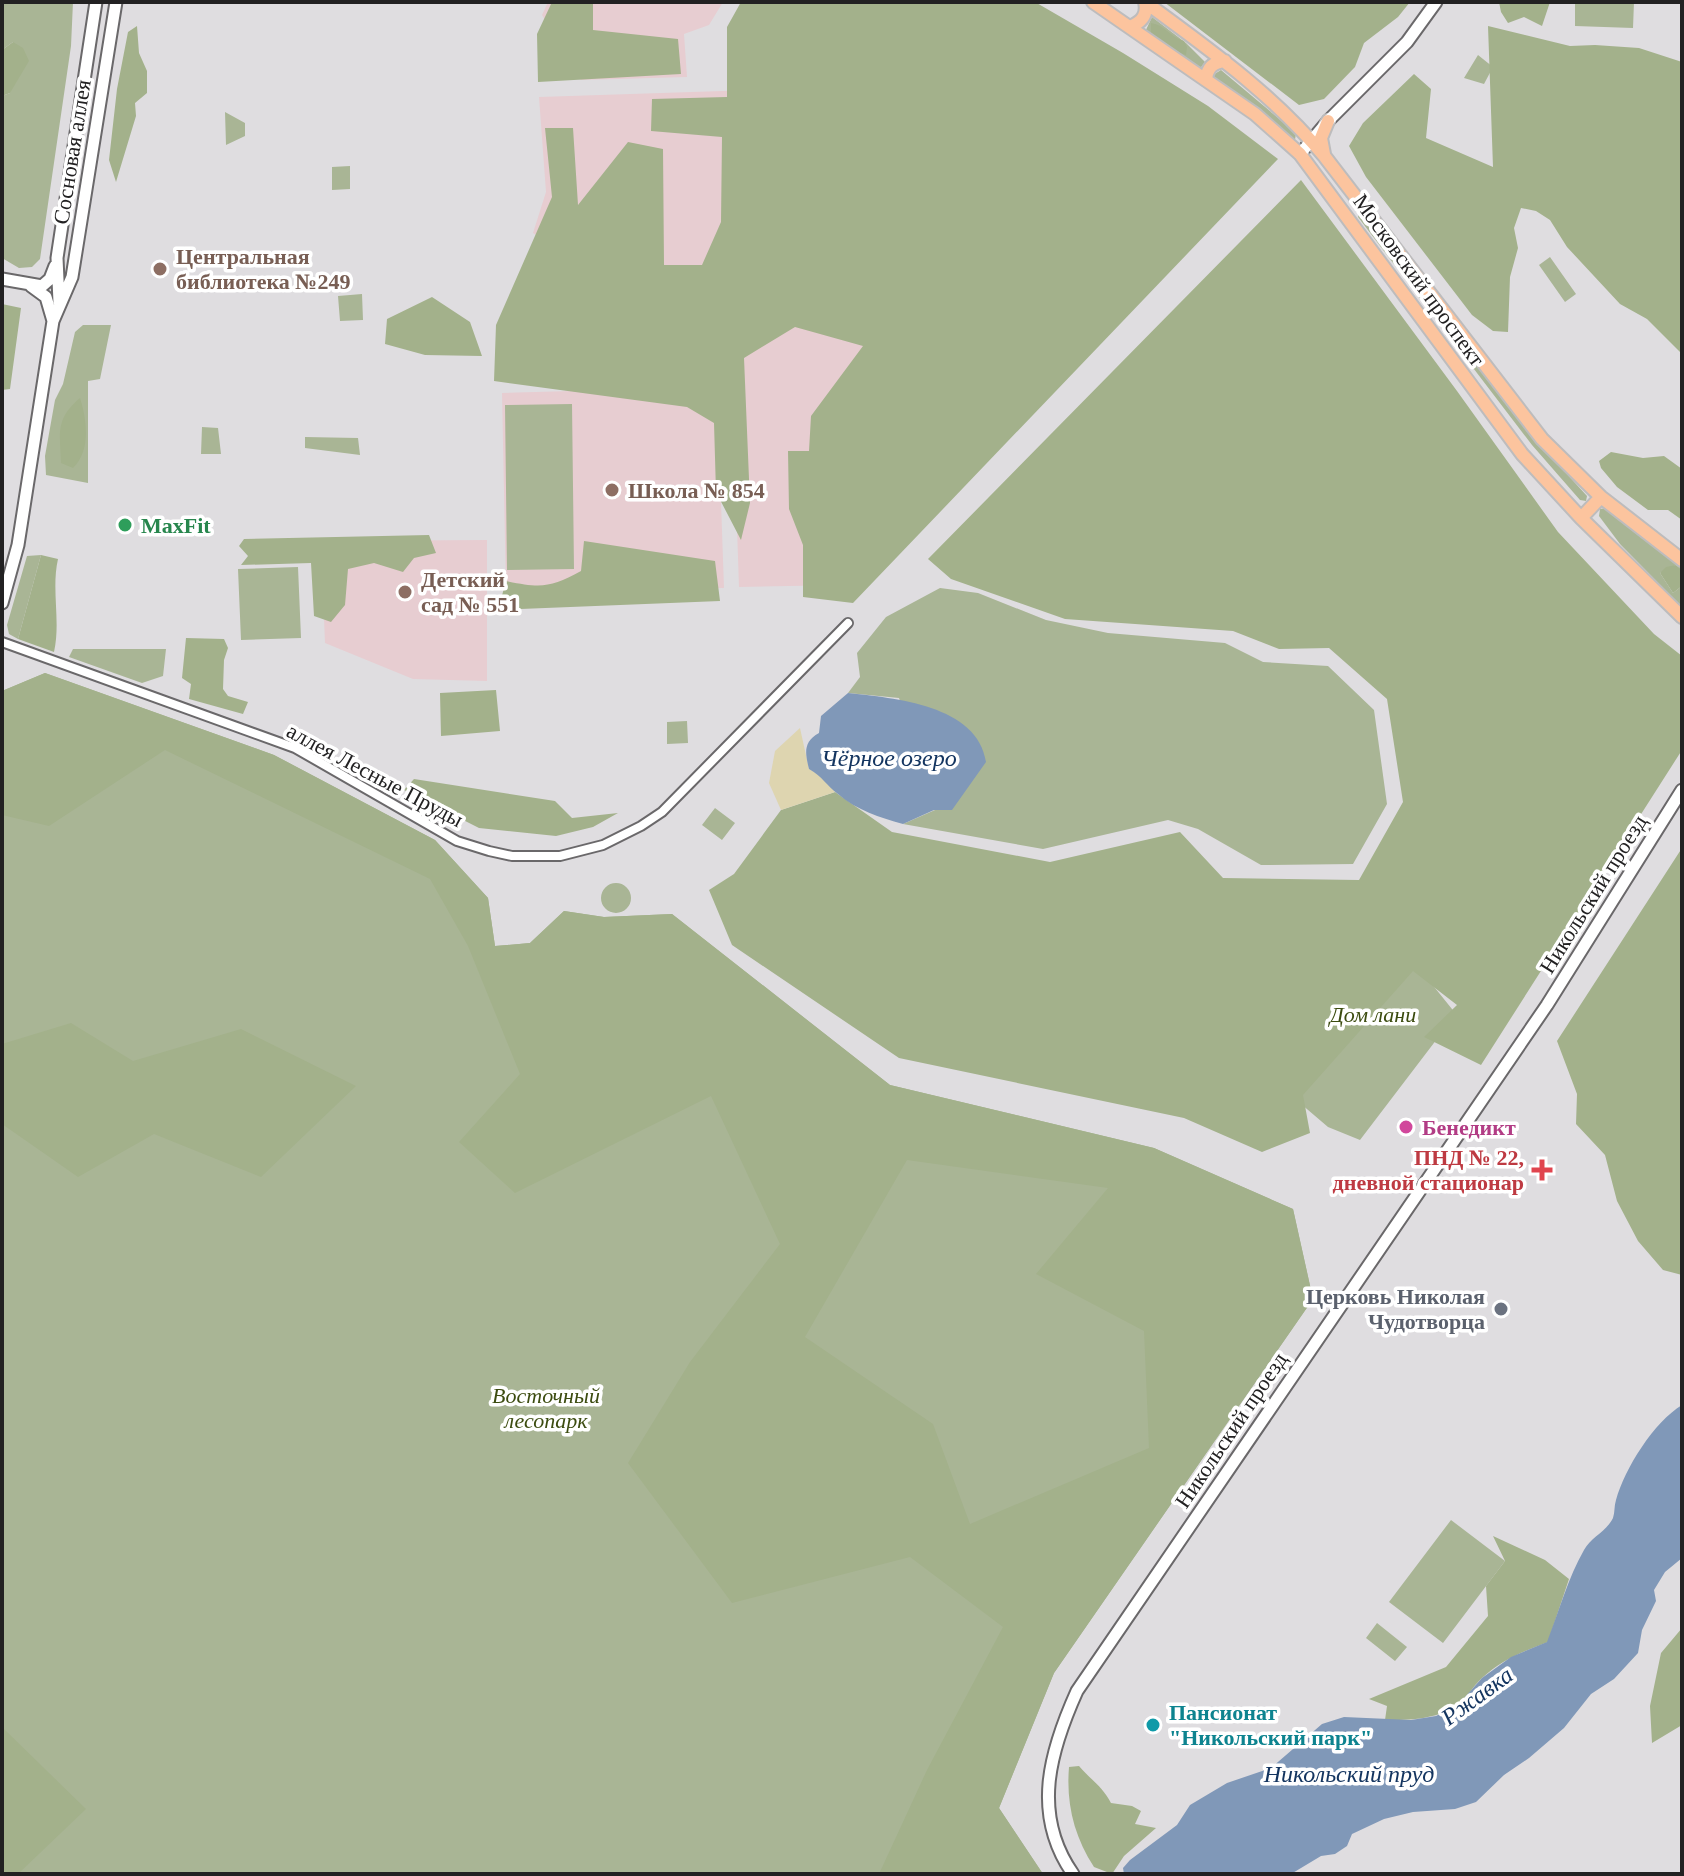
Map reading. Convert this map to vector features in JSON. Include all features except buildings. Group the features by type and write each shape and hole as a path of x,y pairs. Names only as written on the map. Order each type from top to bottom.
{"main road":[{"name":"Московский проспект","path":"1093,2 1255,114 1300,154 1522,454 1581,518 1682,617"},
{"name":"Московский проспект","path":"1145,2 1225,61 1311,139 1542,439 1601,497 1682,560"},
{"path":"1130,27 1143,19 1147,9 1145,2"},
{"path":"1206,80 1211,65 1225,61"},
{"path":"1325,157 1321,138 1328,121"},
{"path":"1346,215 1361,203"},
{"path":"1581,518 1601,497"}],"street":[{"name":"Сосновая аллея","path":"54,305 56,261 96,2"},
{"name":"Сосновая аллея","path":"54,305 72,277 116,2"},
{"path":"1300,154 1328,121 1407,42 1436,2"},
{"path":"1294,122 1311,128 1328,121"},
{"path":"2,279 31,285 47,283 56,261"},
{"path":"2,603 18,545 53,321 54,305 31,285"},
{"name":"аллея Лесные Пруды","path":"2,642 295,748 457,841 512,856 560,856 603,845 662,812 848,623"},
{"name":"Никольский проезд","path":"1073,1874 1055,1836 1049,1790 1050,1765 1059,1731 1077,1691 1547,1005 1682,790"}],"shaded area":[{"path":"548,2 723,2 709,25 684,34 687,77 581,80 542,15"},
{"path":"753,90 741,287 627,294 533,233 546,192 539,97"},
{"path":"870,307 843,585 739,587 730,320"},
{"name":"Школа № 854","path":"717,387 724,588 506,591 502,393"},
{"name":"Детский сад № 551","path":"487,540 487,681 413,679 325,643 321,541"}],"green space":[{"path":"2,2 73,2 71,46 40,259 32,267 19,268 2,258 2,96 10,93 13,42 2,50"},
{"path":"552,2 593,2 593,30 678,39 681,74 538,82 537,34"},
{"path":"741,2 1035,2 1208,106 1278,159 853,603 803,597 803,545 789,509 788,451 809,451 811,416 863,346 795,327 744,358 750,503 741,540 716,492 714,423 687,407 494,381 496,325 552,197 545,128 573,128 578,205 628,142 663,149 664,265 702,265 721,222 722,137 651,131 652,99 727,97 727,27"},
{"path":"1164,2 1410,2 1398,17 1364,43 1355,67 1324,99 1299,105"},
{"path":"1499,2 1550,2 1542,26 1524,17 1508,23"},
{"path":"1575,2 1634,2 1633,28 1575,26"},
{"path":"1152,17 1205,62 1199,70 1145,32"},
{"path":"1151,23 1184,41 1186,55 1151,35"},
{"path":"137,26 139,53 147,71 147,93 135,103 136,116 116,182 109,160 117,89 128,32"},
{"path":"1488,26 1570,46 1639,48 1682,62 1682,354 1647,319 1620,304 1567,247 1550,220 1536,211 1521,208 1514,228 1518,248 1510,277 1508,332 1493,331 1472,315 1366,177 1349,146 1363,123 1414,74 1431,89 1426,138 1493,167"},
{"path":"13,42 23,48 29,61 10,93 2,96 2,50"},
{"path":"1478,55 1493,67 1484,84 1464,78"},
{"path":"1221,70 1296,133 1295,140 1214,80 1213,75"},
{"path":"225,112 245,123 245,136 226,145"},
{"path":"350,166 350,189 332,190 332,167"},
{"path":"1301,180 1558,532 1654,634 1682,656 1682,750 1481,1065 1424,1037 1457,1005 1413,971 1303,1095 1310,1133 1262,1152 1184,1118 899,1058 732,945 709,890 734,874 781,810 835,792 892,832 1050,862 1180,832 1223,878 1359,880 1403,802 1387,699 1329,648 1279,649 1233,631 1065,619 951,579 928,559"},
{"path":"1359,214 1536,440 1587,496 1586,501 1580,500 1532,445 1358,217"},
{"path":"1550,257 1576,294 1565,302 1539,265"},
{"path":"362,294 363,320 340,321 338,296"},
{"path":"432,297 470,322 482,356 425,355 385,344 387,319"},
{"path":"2,304 21,308 10,389 2,390"},
{"path":"83,325 111,325 100,379 88,381 88,483 46,475 45,456 55,400 63,384 75,332"},
{"path":"80,398 86,425 85,444 73,468 61,463 60,435 66,413"},
{"path":"572,404 574,569 507,570 505,405"},
{"path":"202,427 218,428 221,454 201,454"},
{"path":"305,437 358,438 360,455 305,448"},
{"path":"1611,452 1643,458 1664,456 1682,469 1682,520 1668,510 1648,510 1617,487 1599,461"},
{"path":"1606,508 1682,567 1682,570 1676,565 1660,573 1673,593 1682,586 1682,607 1620,544 1599,516 1600,509"},
{"path":"429,535 436,553 414,558 403,572 374,563 348,569 345,605 331,622 314,616 311,563 241,565 248,556 239,546 244,539"},
{"path":"584,541 715,561 720,601 498,610 506,581 545,585 581,571"},
{"path":"41,555 18,639 9,634 7,625 27,556"},
{"path":"41,555 58,559 54,652 18,639"},
{"path":"1676,565 1682,570 1682,586 1673,593 1660,573 1666,567"},
{"path":"298,567 301,638 241,640 238,569"},
{"path":"940,588 978,593 1046,620 1108,633 1225,643 1263,662 1328,666 1374,710 1387,804 1353,864 1261,865 1198,829 1168,820 1043,849 903,824 935,810 899,698 848,693 860,677 857,653 886,617"},
{"path":"186,638 224,639 228,648 224,660 223,689 228,696 248,702 243,714 189,699 191,684 182,678"},
{"path":"73,649 166,649 163,676 142,683 69,657"},
{"name":"Восточный лесопарк","path":"45,673 274,755 435,840 488,898 495,946 530,943 564,911 604,917 672,914 890,1085 1154,1148 1293,1209 1313,1299 1054,1673 999,1808 1043,1874 2,1874 2,691"},
{"path":"45,673 274,755 435,840 488,898 495,946 530,943 564,911 604,917 672,914 890,1085 1154,1148 1293,1209 1313,1299 1054,1673 999,1808 1043,1874 879,1874 927,1770 1003,1627 910,1557 732,1603 628,1463 690,1362 780,1244 711,1096 515,1193 459,1142 520,1074 468,946 430,879 165,750 49,826 2,815 2,691","holes":["907,1160 1108,1188 1036,1274 1144,1331 1149,1448 970,1524 933,1424 805,1337"]},
{"path":"496,690 500,731 441,736 440,693"},
{"path":"687,721 688,743 667,744 667,722"},
{"path":"414,779 555,801 572,818 618,813 593,827 556,836 479,828 404,790"},
{"path":"715,808 735,823 722,840 702,825"},
{"path":"1682,848 1682,1275 1663,1270 1638,1241 1617,1201 1605,1155 1576,1124 1577,1094 1557,1041"},
{"path":"616,883 627,887 631,898 627,909 616,913 605,909 601,898 605,887"},
{"name":"Дом лани","path":"1385,926 1456,1014 1360,1140 1328,1127 1267,1075"},
{"path":"71,1023 133,1061 241,1029 356,1086 261,1177 154,1134 78,1177 2,1124 2,1044"},
{"path":"1451,1520 1505,1561 1443,1643 1389,1602"},
{"path":"1493,1536 1545,1560 1569,1579 1548,1642 1497,1666 1449,1710 1422,1718 1385,1720 1387,1706 1369,1699 1446,1667 1488,1616 1486,1586 1505,1561"},
{"path":"1377,1623 1407,1647 1395,1661 1366,1638"},
{"path":"1682,1628 1682,1725 1652,1743 1650,1706 1661,1653"},
{"path":"2,1727 86,1809 18,1874 2,1874"},
{"path":"1079,1766 1111,1803 1132,1806 1141,1811 1135,1824 1156,1828 1124,1856 1112,1874 1094,1867 1077,1831 1070,1807 1068,1781 1069,1767"}],"sand":[{"path":"800,728 809,769 824,777 835,792 781,810 769,783 775,751"}],"water":[{"name":"Чёрное озеро","path":"848,693 931,708 951,716 968,728 980,743 986,762 952,810 934,810 903,824 853,805 809,769 806,748 819,733 821,716"},
{"name":"Никольский пруд","path":"1682,1405 1682,1558 1665,1572 1654,1590 1656,1601 1642,1630 1638,1653 1614,1679 1591,1694 1564,1728 1529,1758 1504,1775 1476,1802 1455,1809 1413,1812 1384,1819 1352,1834 1347,1846 1335,1854 1321,1856 1291,1874 1124,1874 1123,1868 1130,1860 1177,1825 1190,1805 1227,1783 1271,1768 1322,1724 1344,1717 1411,1720 1436,1716 1458,1705 1482,1678 1511,1657 1547,1642 1578,1561 1587,1545 1613,1518 1620,1487 1633,1460 1651,1434"}],"place":[{"name":"Центральная библиотека №249","path":"160,269"},
{"name":"Школа № 854","path":"612,490"},
{"name":"MaxFit","path":"125,525"},
{"name":"Детский сад № 551","path":"405,592"},
{"name":"Бенедикт","path":"1406,1127"},
{"name":"ПНД № 22, дневной стационар","path":"1542,1170"},
{"name":"Церковь Николая Чудотворца","path":"1501,1309"},
{"name":"Пансионат \"Никольский парк\"","path":"1153,1725"}],"water label":[{"name":"Ржавка","path":"1477,1696"}]}
